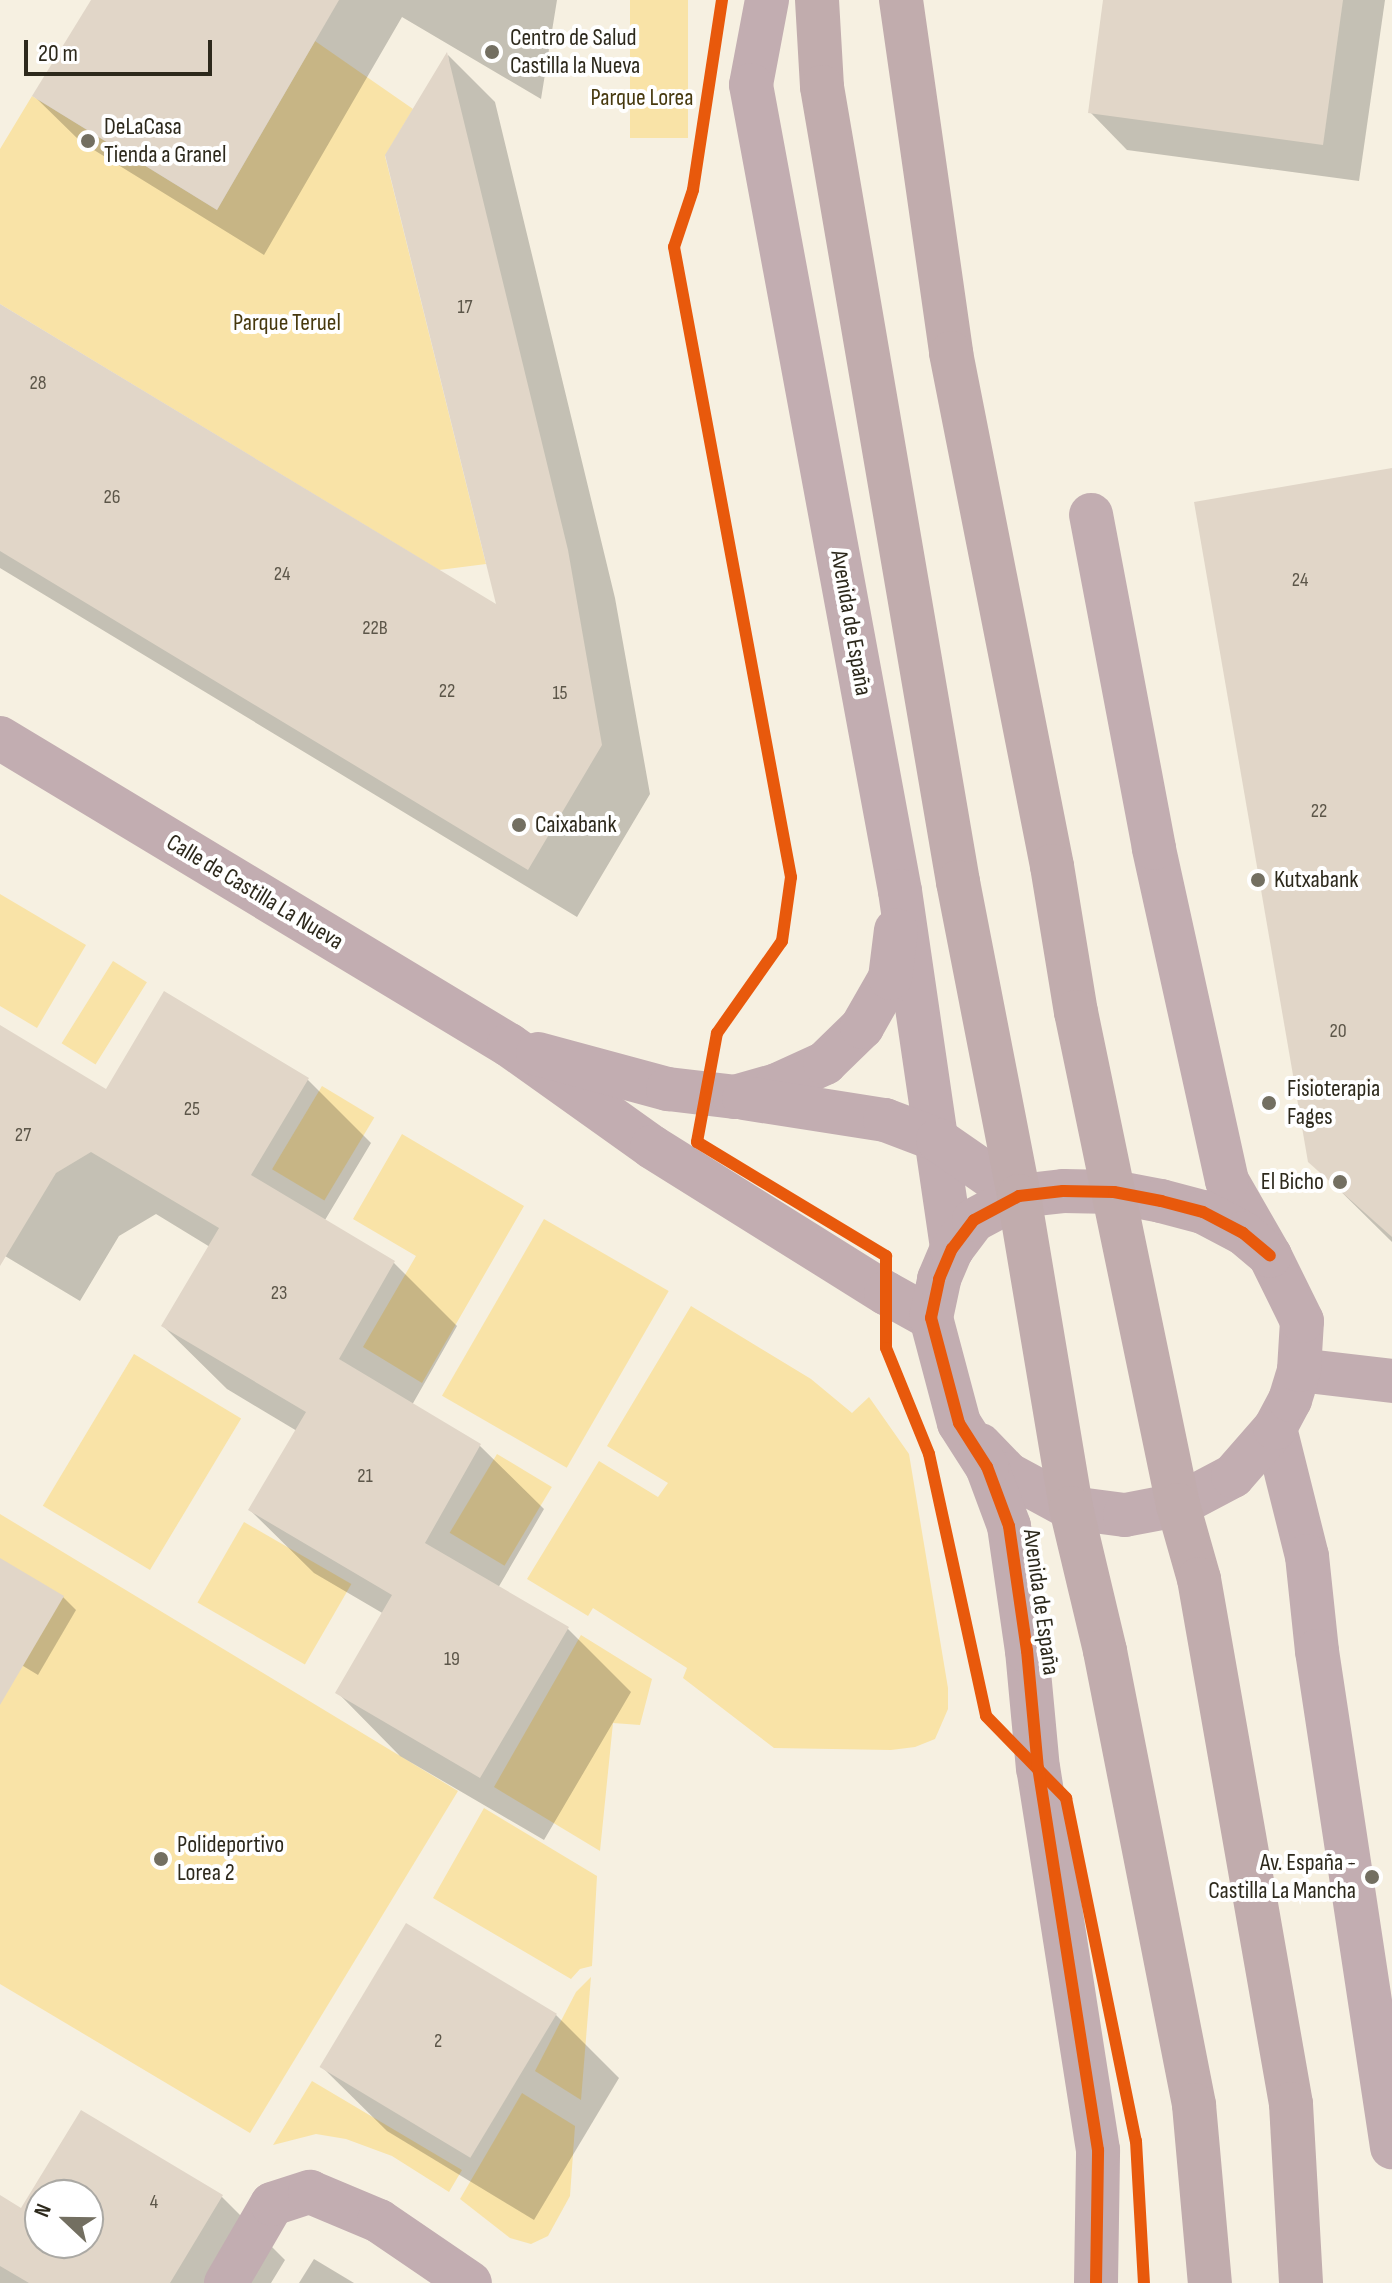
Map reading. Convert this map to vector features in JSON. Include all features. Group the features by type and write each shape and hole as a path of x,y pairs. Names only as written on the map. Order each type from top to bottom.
{"main road":[{"name":"Avenida de España","path":"817,0 822,87 958,882 1019,1196 1071,1508 1105,1651 1194,2105 1210,2283"},
{"path":"901,0 951,353 1052,866 1076,1012 1178,1505 1199,1579 1291,2104 1301,2283"}],"street":[{"name":"Avenida de España","path":"767,0 751,85 900,891 952,1249"},
{"path":"1091,515 1154,848 1227,1181 1270,1256 1302,1321 1299,1370 1392,1381"},
{"name":"Calle de Castilla La Nueva","path":"0,738 509,1045 652,1147 931,1318"},
{"name":"Calle de Castilla La Nueva","path":"735,1097 777,1085 825,1063 862,1027 890,978 900,891"},
{"name":"Calle de Castilla La Nueva","path":"509,1045 668,1089 885,1120 938,1140 1019,1196"},
{"name":"Avenida de España","path":"1096,2283 1098,2150 1038,1769 1027,1651 1009,1526 987,1467 959,1423 931,1318 939,1279 952,1249 974,1220 1019,1196 1063,1191 1114,1192 1203,1212 1243,1233 1270,1256"},
{"name":"Avenida de España","path":"959,1423 1008,1474 1071,1508 1125,1515 1178,1505 1233,1476 1275,1428 1290,1400 1299,1370"},
{"path":"1275,1428 1307,1556 1317,1651 1392,2147"},
{"path":"226,2283 272,2204 310,2192 379,2221 470,2283"}],"green space":[{"name":"Parque Lorea","path":"630,0 688,0 688,138 630,138"},
{"name":"Parque Teruel","path":"315,41 413,109 385,156 486,564 439,570 0,304 0,149 32,96 217,210"},
{"path":"0,894 86,945 37,1028 0,1006"},
{"path":"113,961 147,982 96,1064 62,1043"},
{"path":"322,1086 374,1117 324,1201 272,1169"},
{"path":"402,1134 524,1206 422,1383 363,1347 416,1256 353,1219"},
{"path":"544,1219 669,1291 567,1468 442,1396"},
{"path":"691,1306 811,1379 852,1413 869,1397 909,1454 948,1688 948,1709 935,1739 915,1747 891,1750 774,1748 683,1678 687,1668 593,1608 588,1616 527,1579 599,1461 658,1497 668,1483 607,1446"},
{"path":"134,1354 241,1418 150,1570 43,1506"},
{"path":"497,1454 552,1487 504,1566 450,1533"},
{"name":"Polideportivo Lorea 2","path":"0,1514 458,1791 250,2133 0,1984"},
{"path":"244,1522 351,1584 305,1665 198,1603"},
{"path":"581,1635 652,1679 640,1725 613,1723 600,1851 494,1787"},
{"path":"484,1808 597,1876 592,1966 580,1969 571,1979 433,1898"},
{"path":"591,1977 581,2100 535,2071 576,1992"},
{"path":"312,2081 462,2170 449,2192 392,2156 346,2139 316,2134 273,2145"},
{"path":"522,2093 575,2126 570,2196 548,2236 531,2244 510,2238 460,2199"}],"building":[{"path":"91,0 339,0 217,210 32,96"},
{"path":"1103,0 1343,0 1323,145 1088,113"},
{"path":"447,52 568,550 602,745 528,870 0,551 0,304 496,604 385,155"},
{"path":"1392,468 1392,1237 1308,1162 1194,502"},
{"path":"164,991 309,1078 251,1175 395,1261 339,1359 481,1444 425,1543 569,1627 480,1778 335,1693 392,1595 248,1510 306,1412 161,1326 219,1228 91,1152 56,1173 0,1266 0,1025 106,1089"},
{"path":"0,1558 64,1596 0,1705"},
{"path":"406,1923 557,2014 470,2158 319,2067"},
{"path":"81,2110 223,2195 170,2283 29,2283 0,2266 0,2195 21,2208 24,2203 24,2259 104,2259 104,2179 39,2179"}],"cycle path":[{"path":"722,0 693,190 674,247 791,877 782,941 717,1033 697,1142 886,1256 886,1348 929,1454 986,1716 1066,1798 1136,2141 1144,2283"},
{"path":"1096,2283 1098,2150 1038,1769 1027,1651 1009,1526 987,1467 959,1423 931,1318 939,1279 952,1249 974,1220 1019,1196 1063,1191 1114,1192 1161,1201 1203,1212 1243,1233 1270,1256"}],"place":[{"name":"Centro de Salud Castilla la Nueva","path":"492,52"},
{"name":"DeLaCasa Tienda a Granel","path":"88,141"},
{"name":"Caixabank","path":"519,825"},
{"name":"Kutxabank","path":"1258,880"},
{"name":"Fisioterapia Fages","path":"1269,1103"},
{"name":"El Bicho","path":"1340,1182"},
{"name":"Polideportivo Lorea 2","path":"161,1859"},
{"name":"Av. España - Castilla La Mancha","path":"1372,1877"}]}
